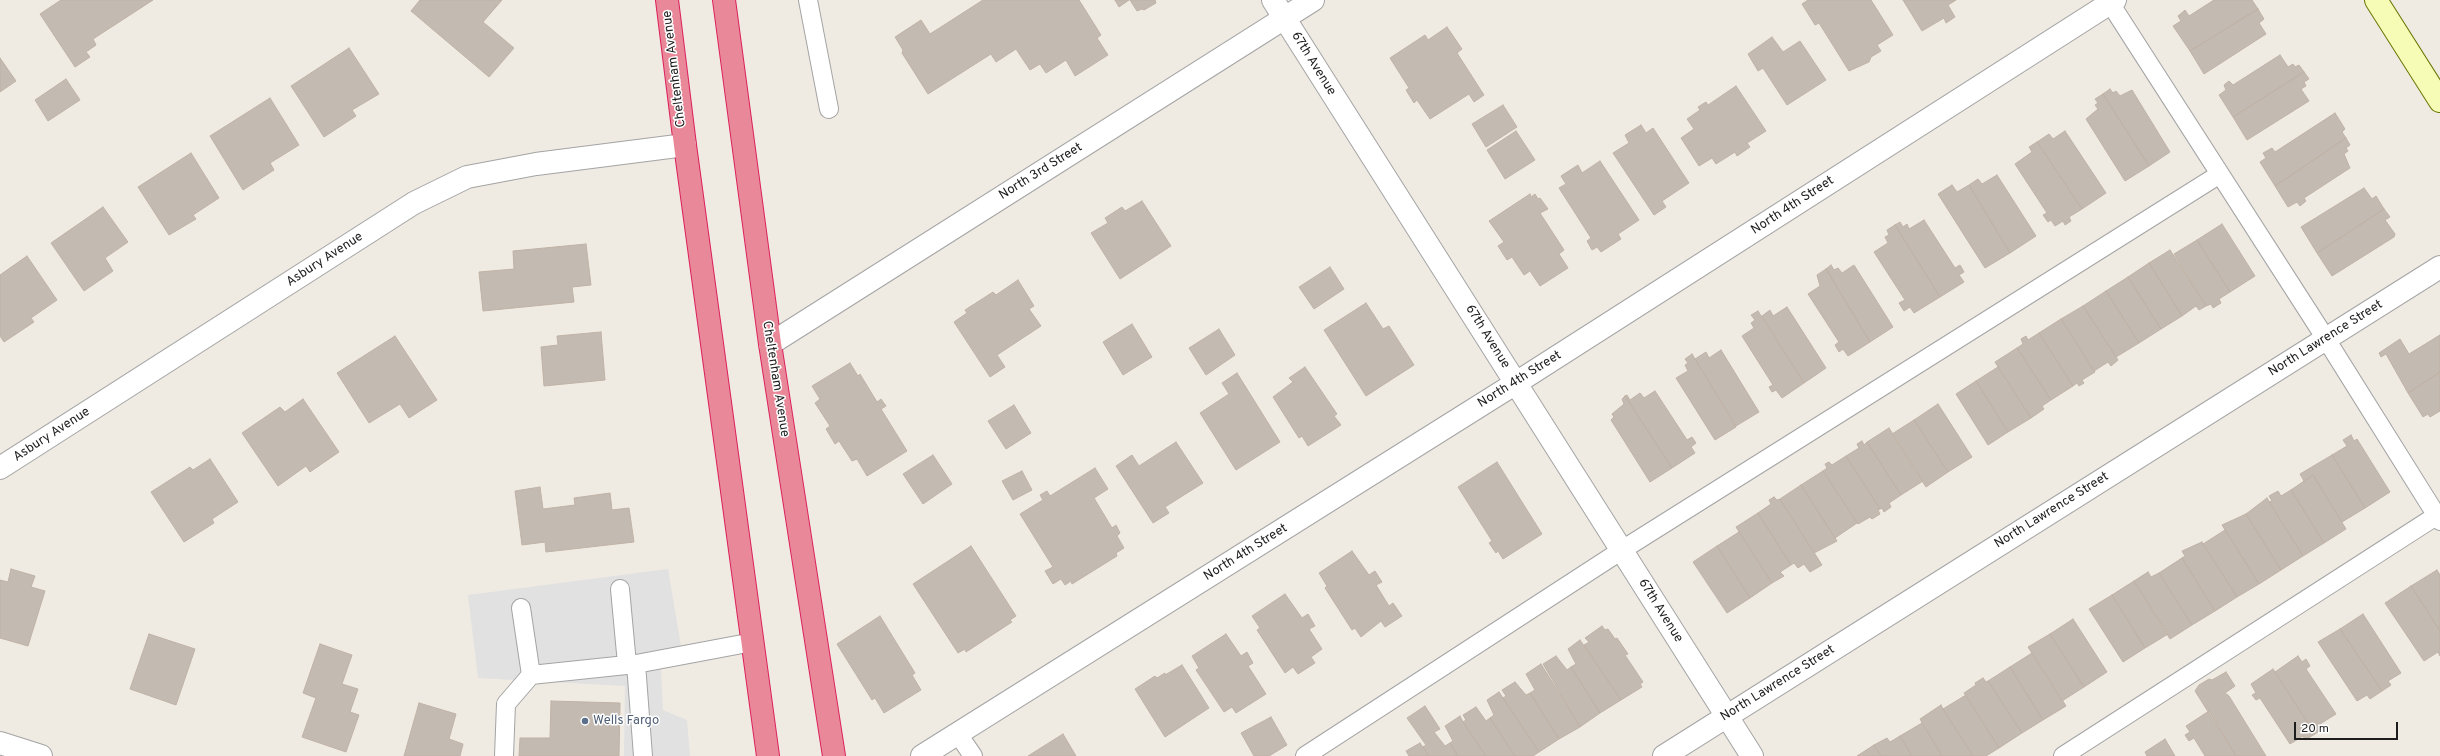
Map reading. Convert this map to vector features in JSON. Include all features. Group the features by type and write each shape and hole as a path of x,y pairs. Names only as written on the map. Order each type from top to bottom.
{"highway":[{"name":"Cheltenham Avenue","path":"667,0 685,145 768,756"},
{"name":"Cheltenham Avenue","path":"724,0 770,344 834,756"}],"street":[{"name":"67th Avenue","path":"1273,0 1752,756"},
{"name":"North 3rd Street","path":"770,344 1313,0"},
{"path":"2376,0 2440,101"},
{"name":"North 4th Street","path":"922,756 1516,383 2112,2"},
{"name":"Asbury Avenue","path":"0,468 414,203 467,177 536,164 685,145"},
{"name":"North Lawrence Street","path":"1664,756 2440,267"},
{"path":"0,743 41,756"}],"lane":[{"path":"808,0 829,109"},
{"path":"2063,756 2438,519 2326,339 2112,2"},
{"path":"1305,756 1622,550 2220,174"},
{"path":"620,589 632,664 644,756"},
{"path":"521,608 530,675"},
{"path":"504,756 506,704 530,675 632,664 753,642"},
{"path":"958,734 972,756"}],"shaded area":[{"path":"668,569 684,664 661,669 663,710 687,720 690,756 624,756 625,686 478,678 468,595"}],"building":[{"path":"61,0 153,0 93,39 96,45 86,52 90,57 75,67 40,14"},
{"path":"420,0 502,0 483,22 514,48 489,77 411,11"},
{"path":"983,0 1079,0 1101,35 1097,38 1108,55 1075,76 1066,60 1046,73 1040,64 1030,70 1016,49 996,62 991,54 928,94 902,53 903,50 895,37 921,20 930,34"},
{"path":"1115,0 1129,0 1119,7"},
{"path":"1130,0 1155,0 1156,3 1144,10 1142,9 1137,11"},
{"path":"1808,0 1871,0 1893,35 1877,45 1881,51 1871,57 1869,62 1849,71 1819,23 1815,25 1802,4"},
{"path":"1903,0 1956,0 1948,5 1955,17 1946,23 1944,18 1922,31"},
{"path":"2214,0 2252,0 2258,9 2190,51 2173,26 2181,21 2178,16 2185,10 2189,16"},
{"path":"2258,9 2264,19 2259,23 2266,34 2204,74 2190,51"},
{"path":"1447,27 1462,49 1457,53 1484,95 1474,102 1469,94 1430,119 1417,100 1414,103 1406,90 1409,88 1390,58 1425,35 1428,40"},
{"path":"1772,37 1783,52 1800,41 1826,80 1787,105 1763,68 1758,71 1748,54"},
{"path":"349,48 379,94 352,110 356,116 324,137 291,86"},
{"path":"2280,55 2288,67 2293,64 2295,67 2299,65 2304,72 2233,117 2219,95 2226,90 2224,85 2229,81 2233,85"},
{"path":"0,58 16,81 0,92"},
{"path":"2304,72 2309,79 2304,82 2306,86 2301,89 2309,101 2247,140 2233,117"},
{"path":"66,79 80,100 48,121 35,100"},
{"path":"1736,86 1766,131 1747,143 1750,147 1737,156 1735,152 1716,164 1712,158 1699,166 1681,138 1694,129 1687,119 1700,110 1698,107 1706,102 1708,105"},
{"path":"2110,89 2113,93 2116,91 2120,96 2132,90 2170,152 2149,166 2103,94"},
{"path":"2103,94 2149,166 2125,181 2086,119 2098,109 2095,105 2098,103 2095,99"},
{"path":"270,98 299,145 270,163 274,170 243,190 210,136"},
{"path":"1503,105 1517,127 1486,147 1472,124"},
{"path":"2335,113 2345,129 2342,132 2346,138 2275,186 2260,162 2266,158 2263,153 2272,148 2275,152"},
{"path":"1641,125 1646,133 1653,128 1689,183 1662,201 1666,207 1654,215 1613,153 1629,143 1625,135"},
{"path":"1516,131 1535,160 1505,179 1487,150"},
{"path":"2065,131 2106,193 2082,209 2037,142 2049,134 2053,139"},
{"path":"2346,138 2350,145 2346,148 2348,151 2344,154 2350,168 2304,198 2306,201 2300,206 2297,202 2288,207 2275,186"},
{"path":"2037,142 2082,209 2069,217 2071,221 2065,225 2063,221 2055,226 2051,220 2048,222 2043,215 2047,213 2015,164 2032,152 2029,147"},
{"path":"191,153 219,198 193,215 196,219 169,235 138,187"},
{"path":"1600,161 1639,220 1618,234 1621,239 1601,252 1597,247 1592,250 1587,241 1591,238 1559,188 1566,184 1561,176 1578,165 1582,173"},
{"path":"1997,175 2036,236 2010,253 1969,185 1978,179 1982,184"},
{"path":"1952,185 1957,192 1969,185 2010,253 1985,268 1938,194"},
{"path":"2364,188 2372,199 2376,196 2384,209 2317,253 2301,227"},
{"path":"1530,194 1531,197 1535,194 1538,199 1540,198 1548,209 1540,213 1564,250 1559,254 1568,268 1540,286 1530,271 1524,275 1512,257 1507,260 1498,246 1504,242 1489,221"},
{"path":"1142,201 1171,246 1120,279 1091,233 1108,223 1105,218 1122,207 1125,211"},
{"path":"103,207 128,242 105,258 113,271 84,291 51,243"},
{"path":"2384,209 2390,217 2385,220 2395,234 2394,237 2332,276 2317,253"},
{"path":"1924,220 1955,268 1960,265 1964,272 1959,275 1964,282 1940,297 1895,225 1900,222 1903,227 1907,224 1909,229"},
{"path":"2222,224 2255,276 2230,292 2197,240"},
{"path":"1895,225 1940,297 1914,313 1910,307 1904,311 1899,303 1905,300 1874,252 1888,243 1885,237 1889,235 1887,230"},
{"path":"2197,240 2230,292 2219,299 2221,303 2213,308 2211,304 2206,306 2174,254"},
{"path":"586,244 591,285 572,287 574,302 483,311 479,272 514,269 513,251"},
{"path":"2170,250 2206,306 2199,310 2196,306 2182,316 2149,263"},
{"path":"27,256 57,300 31,318 34,322 4,342 0,336 0,275"},
{"path":"2149,263 2182,316 2161,329 2128,277"},
{"path":"1831,265 1834,270 1838,268 1842,273 1854,265 1893,327 1870,342 1826,269"},
{"path":"1330,267 1344,289 1314,309 1299,287"},
{"path":"1826,269 1870,342 1848,356 1843,349 1839,352 1835,345 1839,342 1808,294 1820,286 1817,275"},
{"path":"2128,277 2161,329 2139,343 2106,291"},
{"path":"1018,280 1034,306 1029,309 1041,326 997,355 1005,367 990,377 954,322 967,313 965,310 993,292 996,295"},
{"path":"2106,291 2139,343 2116,357 2083,306"},
{"path":"1366,303 1383,329 1389,326 1414,365 1366,396 1324,330"},
{"path":"2083,306 2118,360 2111,366 2108,362 2094,371 2061,319"},
{"path":"1787,307 1826,368 1804,383 1762,316 1770,310 1773,316"},
{"path":"1758,311 1804,383 1782,398 1776,390 1772,392 1769,387 1773,385 1742,336 1754,328 1751,323 1755,320 1751,315"},
{"path":"2061,319 2095,372 2082,380 2084,383 2079,386 2077,383 2073,386 2039,333"},
{"path":"1132,324 1152,357 1123,375 1103,342"},
{"path":"1219,329 1235,355 1206,375 1189,348"},
{"path":"601,332 605,380 544,386 541,347 558,345 557,336"},
{"path":"2039,333 2073,386 2051,400 2017,348 2023,344 2021,339 2026,336 2028,340"},
{"path":"2440,335 2440,372 2408,393 2386,354 2381,357 2379,353 2400,339 2409,354"},
{"path":"395,336 437,400 409,418 400,404 369,423 337,373"},
{"path":"2017,348 2051,400 2042,406 2044,409 2031,418 1995,362"},
{"path":"1721,350 1759,412 1736,426 1695,359 1706,352 1709,358"},
{"path":"1692,354 1736,427 1715,440 1676,378 1688,371 1685,365 1688,363 1685,359"},
{"path":"850,363 858,376 860,374 877,402 881,399 886,406 881,409 907,451 867,476 857,459 852,461 839,441 835,444 826,429 830,426 815,403 820,399 812,386"},
{"path":"1305,367 1337,414 1334,416 1341,425 1308,446 1302,436 1299,438 1273,397 1293,382 1289,378"},
{"path":"1998,367 2031,418 2008,432 1976,381"},
{"path":"2440,372 2440,411 2430,417 2428,414 2423,417 2408,393"},
{"path":"1237,373 1280,442 1236,470 1200,413 1229,394 1222,383"},
{"path":"1976,381 2008,432 1988,445 1956,394"},
{"path":"1655,391 1687,440 1692,437 1696,443 1691,447 1695,453 1672,468 1625,396 1627,395 1630,400 1640,393 1644,398"},
{"path":"1625,396 1672,468 1650,482 1611,420 1614,417 1612,414 1624,404 1622,399"},
{"path":"303,399 339,452 310,472 306,466 278,486 242,433 280,407 285,412"},
{"path":"1938,404 1972,457 1948,472 1914,420"},
{"path":"1014,405 1031,433 1006,449 988,421"},
{"path":"1914,420 1948,472 1926,487 1892,434"},
{"path":"1889,428 1923,481 1901,495 1867,442"},
{"path":"2351,435 2354,441 2357,439 2390,492 2365,508 2332,455 2347,446 2343,440"},
{"path":"1862,441 1864,445 1867,442 1901,495 1889,503 1891,507 1884,512 1882,508 1880,509 1846,456 1859,448 1857,444"},
{"path":"1176,442 1203,483 1165,507 1169,513 1153,523 1116,466 1132,455 1139,466"},
{"path":"933,455 952,484 923,504 903,474"},
{"path":"2332,455 2365,508 2342,522 2313,475 2304,481 2300,474"},
{"path":"1846,456 1880,509 1878,510 1880,514 1872,519 1870,517 1858,524 1823,471 1827,468 1825,464 1829,462 1832,465"},
{"path":"210,459 238,502 212,519 214,523 184,542 151,492 190,467 193,470"},
{"path":"1497,462 1542,534 1503,559 1498,551 1496,553 1489,543 1492,541 1458,487"},
{"path":"1095,468 1108,489 1094,498 1112,528 1116,525 1120,533 1117,536 1124,548 1116,553 1117,556 1072,584 1071,581 1065,585 1061,579 1053,584 1045,571 1053,567 1020,514 1043,500 1040,495 1047,491 1050,496"},
{"path":"1022,471 1032,490 1013,500 1002,481"},
{"path":"1823,471 1857,523 1835,538 1801,485"},
{"path":"2313,475 2346,529 2324,543 2291,490"},
{"path":"1801,485 1837,541 1814,553 1780,499"},
{"path":"540,487 543,509 575,505 574,498 610,493 612,510 629,508 634,542 546,552 545,542 522,545 515,491"},
{"path":"2291,490 2324,543 2303,556 2269,502 2272,501 2269,496 2278,491 2281,496"},
{"path":"1774,497 1777,500 1780,499 1822,565 1810,572 1804,564 1798,568 1794,563 1791,565 1758,513 1771,504 1769,500"},
{"path":"2267,498 2303,556 2281,570 2246,514"},
{"path":"1758,513 1791,565 1780,572 1784,576 1772,583 1736,527"},
{"path":"2246,514 2281,570 2259,584 2222,525"},
{"path":"2225,530 2259,584 2237,597 2203,544"},
{"path":"1739,532 1772,583 1750,598 1717,546"},
{"path":"2202,542 2237,597 2215,611 2182,558 2185,556 2182,551"},
{"path":"971,546 1016,616 1010,620 1012,622 966,652 965,649 958,653 913,584"},
{"path":"1717,546 1750,598 1727,613 1693,562"},
{"path":"1352,551 1369,575 1375,571 1382,582 1376,585 1389,606 1393,603 1402,616 1385,627 1381,621 1361,637 1355,628 1352,630 1325,588 1327,586 1319,573"},
{"path":"2182,558 2215,611 2192,625 2159,573"},
{"path":"11,569 35,576 31,587 45,591 28,646 0,638 0,580 8,582"},
{"path":"2437,570 2440,575 2440,631 2411,586"},
{"path":"2148,572 2151,577 2159,573 2192,625 2170,639 2134,581"},
{"path":"2134,581 2168,634 2145,648 2112,595"},
{"path":"2411,586 2440,631 2440,656 2438,652 2424,661 2385,603"},
{"path":"1285,594 1302,618 1308,614 1315,626 1309,629 1322,649 1311,657 1315,663 1298,674 1293,667 1285,673 1257,630 1260,628 1252,616"},
{"path":"2112,595 2145,648 2123,662 2089,609"},
{"path":"2363,614 2401,673 2388,681 2391,685 2382,691 2340,629"},
{"path":"880,616 915,673 912,675 921,690 884,713 875,698 872,700 837,644"},
{"path":"2073,619 2107,672 2084,687 2050,634"},
{"path":"1602,626 1605,630 1608,629 1615,639 1617,638 1628,654 1625,655 1643,682 1640,684 1642,687 1621,700 1584,645 1589,642 1585,638"},
{"path":"2340,629 2382,691 2370,699 2367,695 2357,701 2318,642"},
{"path":"149,634 195,649 176,705 130,689"},
{"path":"1226,634 1241,656 1247,652 1253,663 1248,666 1266,694 1236,713 1232,707 1224,712 1196,670 1199,668 1192,656"},
{"path":"2050,634 2084,687 2062,701 2028,647"},
{"path":"1580,640 1621,700 1600,713 1571,667 1576,664 1568,649"},
{"path":"320,644 352,655 342,684 358,689 350,712 359,715 346,752 302,737 316,698 303,693"},
{"path":"2032,653 2066,706 2043,720 2010,667"},
{"path":"1556,656 1567,670 1571,667 1600,713 1580,727 1543,664"},
{"path":"2298,656 2302,662 2306,659 2310,666 2306,669 2336,714 2320,724 2322,729 2315,734 2275,672"},
{"path":"1541,664 1580,727 1559,739 1530,693 1535,690 1526,674"},
{"path":"1182,665 1209,708 1165,737 1135,689 1155,676 1157,678 1165,673 1165,675"},
{"path":"2010,667 2043,720 2022,733 1988,681"},
{"path":"2273,669 2315,734 2305,740 2303,736 2290,744 2260,698 2256,700 2252,695 2256,693 2251,684"},
{"path":"2226,672 2235,686 2225,693 2229,696 2266,756 2236,756 2195,691 2199,685"},
{"path":"1983,678 1986,682 1988,681 2022,733 1999,748 1964,693"},
{"path":"1515,682 1526,695 1530,693 1559,739 1539,752 1503,698 1506,696 1502,690"},
{"path":"1499,692 1539,752 1533,756 1515,756 1490,718 1494,715 1487,700"},
{"path":"1966,695 1999,748 1986,756 1973,756 1943,709"},
{"name":"Wells Fargo","path":"551,701 620,703 619,756 519,756 520,738 550,738"},
{"path":"419,703 456,714 449,739 463,744 460,756 404,756"},
{"path":"1941,705 1973,756 1942,756 1920,719"},
{"path":"1425,706 1440,729 1434,732 1445,746 1450,743 1458,756 1429,756 1423,747 1426,745 1407,718"},
{"path":"1476,707 1486,721 1490,718 1515,756 1486,756 1463,722 1466,720 1463,715"},
{"path":"2209,711 2236,756 2205,756 2194,738 2189,741 2185,735 2190,732 2186,726"},
{"path":"1460,716 1486,756 1458,756 1450,743 1453,741 1445,726"},
{"path":"1271,717 1287,745 1269,756 1254,756 1241,733"},
{"path":"1922,723 1942,756 1912,756 1900,736"},
{"path":"1063,734 1076,756 1028,756"},
{"path":"1900,736 1912,756 1881,756 1874,745 1887,738 1890,742"},
{"path":"2165,739 2175,756 2147,756 2145,752"},
{"path":"1420,743 1429,756 1409,756 1406,751"},
{"path":"1874,745 1881,756 1857,756"}],"place":[{"name":"Wells Fargo","path":"585,721"}]}
